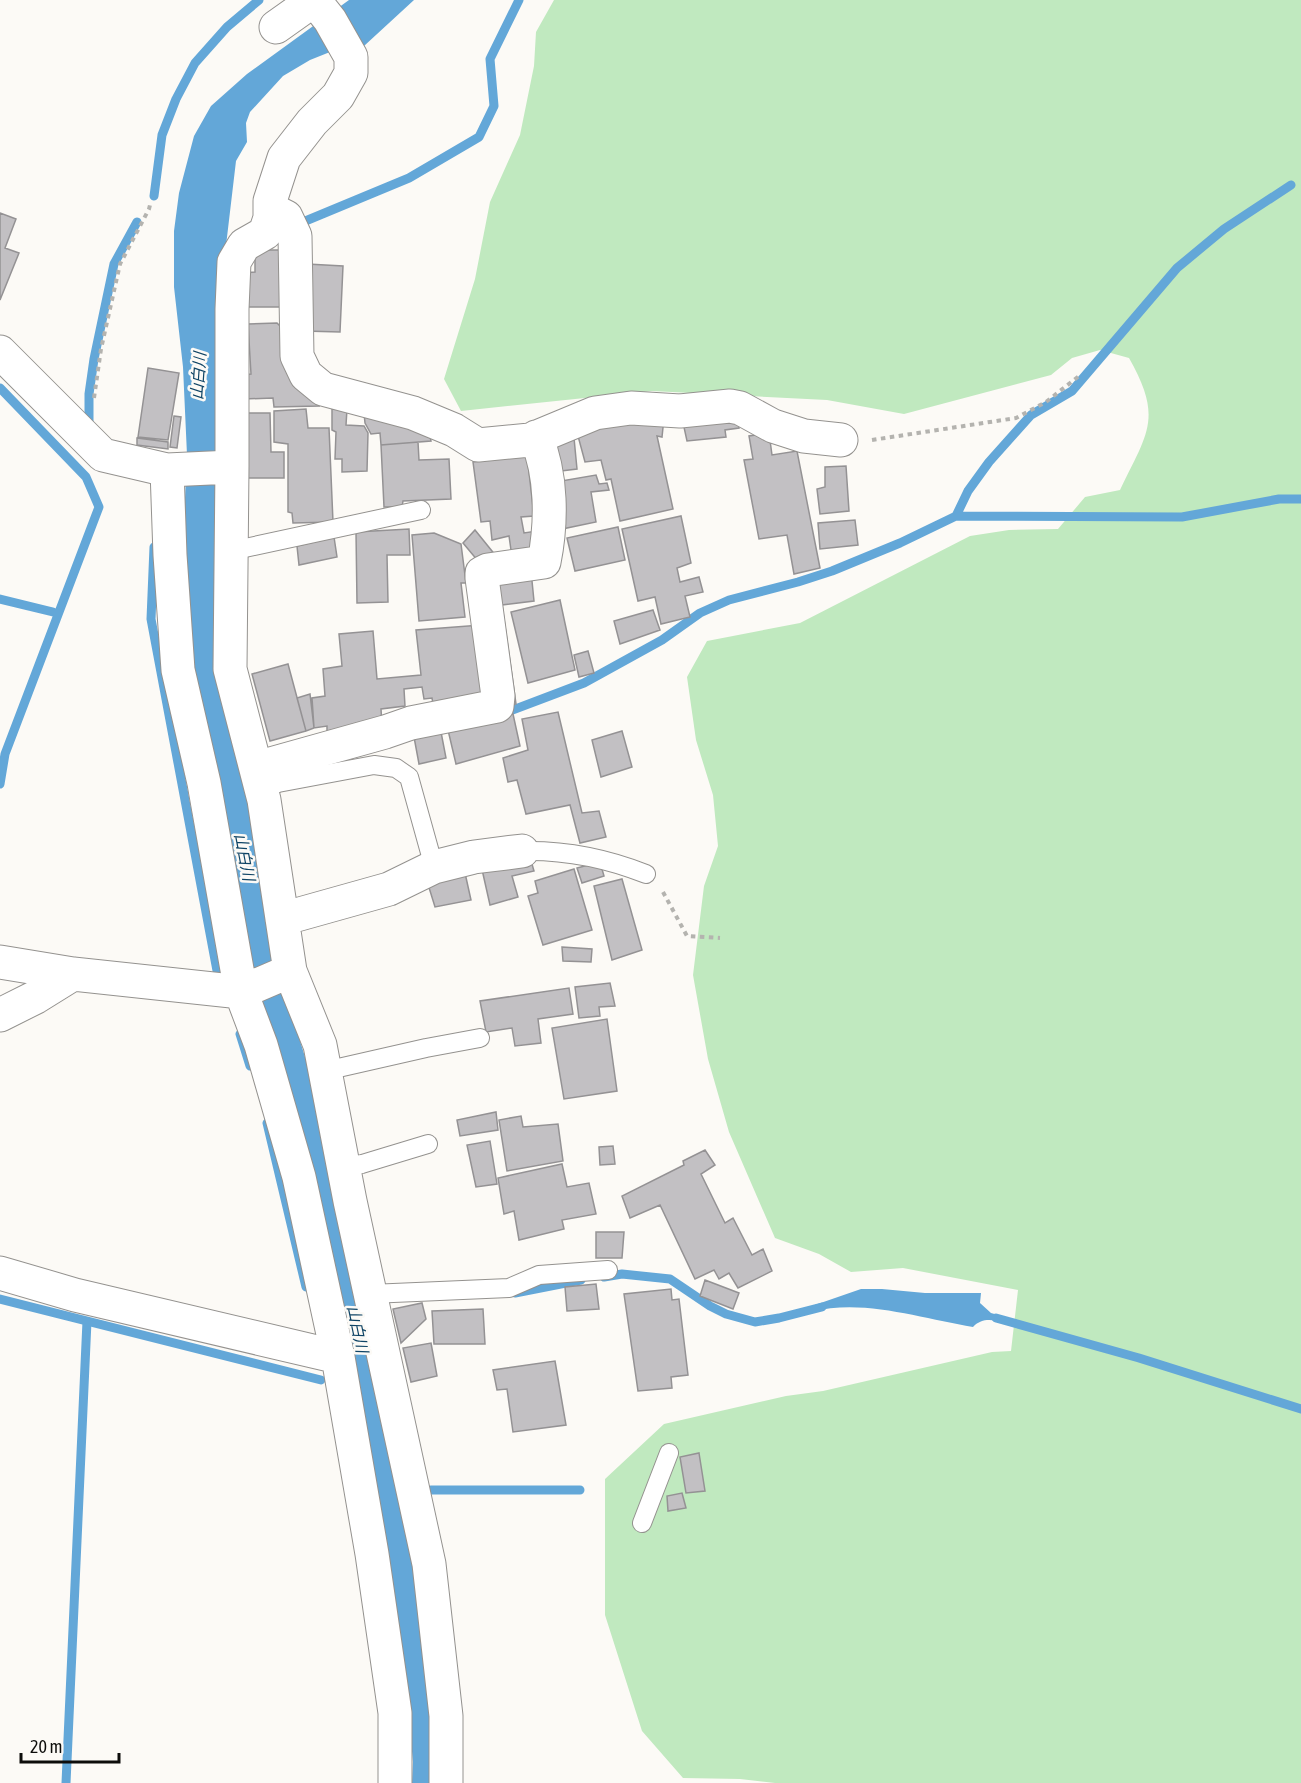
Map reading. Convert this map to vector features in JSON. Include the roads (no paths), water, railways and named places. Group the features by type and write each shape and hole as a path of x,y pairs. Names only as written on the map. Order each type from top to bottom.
{"street":[{"path":"276,27 314,0 330,20 351,57 351,73 338,96 312,122 284,158 270,201 270,218 265,233 244,245 234,262 230,669 259,779 290,971 320,1045 370,1294 429,1564 446,1716 446,1783"},
{"path":"270,209 286,217 295,236 297,356 306,375 323,389 413,413 454,430 478,445 530,440 605,411 631,408 680,411 730,406 741,408 773,426 804,436 841,440"},
{"path":"0,352 103,455 167,470 232,467"},
{"path":"259,779 411,723 497,706 498,696 482,578 483,573 488,570 544,562 548,495 543,452 536,438"},
{"path":"167,470 178,670 204,783 241,992 261,1045 299,1177 338,1357 372,1554 395,1713 395,1783"},
{"path":"282,919 389,889 434,867 522,851"},
{"path":"0,962 73,974 241,992 290,971"},
{"path":"0,1015 36,997 73,974"},
{"path":"0,1273 75,1295 338,1357"}],"lane":[{"path":"231,551 421,510"},
{"path":"259,779 278,783 374,765 396,768 409,777 434,867"},
{"path":"522,851 551,850 580,855 617,862 645,874"},
{"path":"325,1071 426,1047 480,1038"},
{"path":"344,1167 362,1164 428,1144"},
{"path":"370,1294 509,1288 539,1275 608,1270"},
{"path":"642,1522 669,1454"}],"water":[{"name":"山白川","path":"349,0 414,0 364,46 335,50 310,60 283,76 250,112 246,123 247,142 236,161 223,271 234,735 287,999 310,1073 416,1577 431,1699 435,1783 412,1783 413,1762 402,1646 249,974 193,672 183,541 187,455 183,367 174,287 174,231 179,193 194,136 211,106 247,74"},
{"path":"861,1289 925,1293 981,1293 980,1303 991,1313 1005,1317 1006,1323 992,1320 984,1321 973,1327 872,1308 831,1308 812,1312 809,1307"}],"waterway":[{"path":"154,196 162,135 176,99 195,63 227,27 259,0"},
{"path":"303,222 409,178 479,137 494,106 490,59 519,0"},
{"path":"956,516 968,491 989,462 1031,415 1072,391 1177,268 1224,229 1291,185"},
{"path":"89,421 89,394 94,359 114,264 137,222"},
{"path":"0,388 86,477 99,507 5,754 0,784"},
{"path":"502,714 584,683 662,640 700,613 729,600 832,571 900,543 956,516 1182,517 1279,499 1301,499"},
{"path":"154,547 151,619 218,976"},
{"path":"0,599 53,612"},
{"path":"240,1034 250,1066"},
{"path":"267,1123 306,1287"},
{"path":"604,1277 622,1274 670,1279 710,1306 726,1314 755,1322 822,1307"},
{"path":"515,1293 581,1280"},
{"path":"0,1299 321,1380"},
{"path":"996,1318 1139,1358 1301,1409"},
{"path":"66,1783 87,1321"},
{"path":"431,1490 580,1490"}]}
